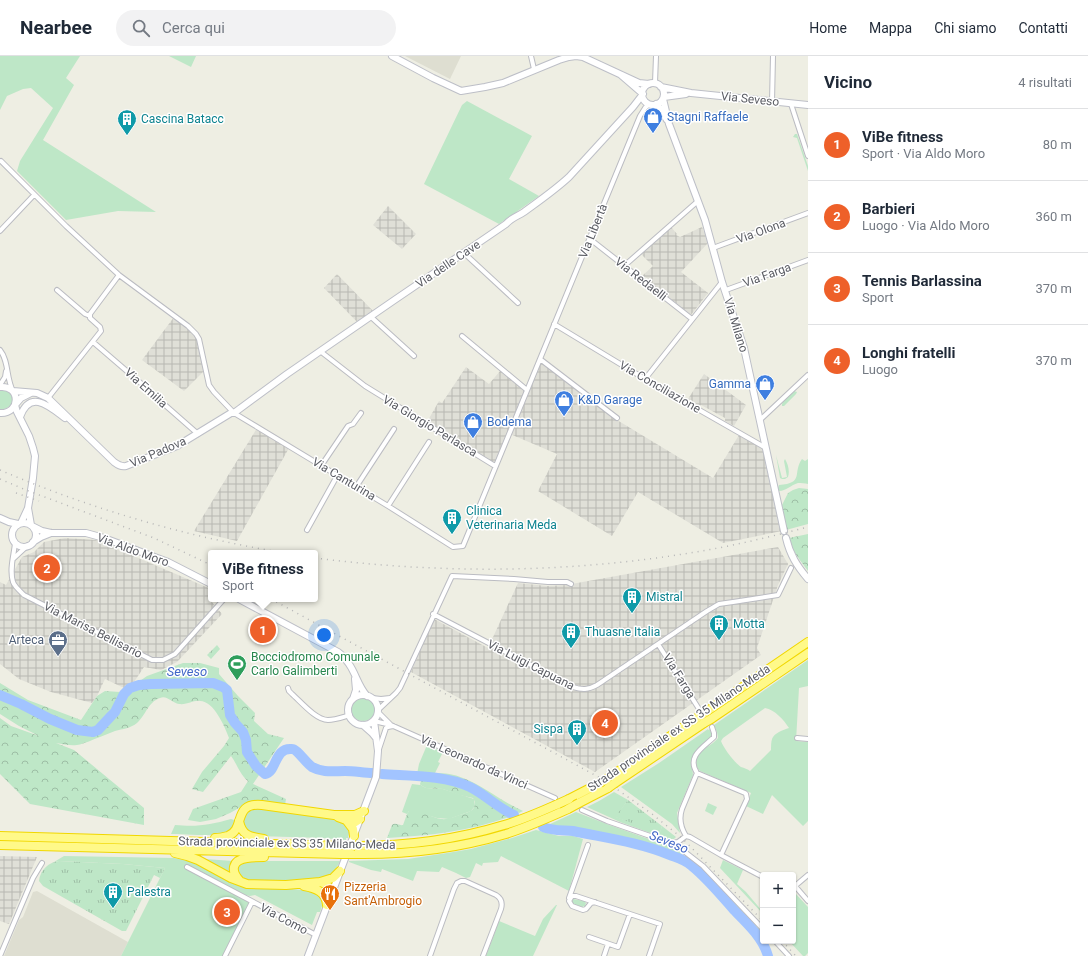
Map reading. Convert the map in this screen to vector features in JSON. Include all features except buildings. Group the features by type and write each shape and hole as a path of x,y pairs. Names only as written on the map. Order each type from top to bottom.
{"highway":[{"name":"Strada provinciale ex SS 35 Milano-Meda","path":"0,845 389,854 436,849 483,840 506,834 568,808 581,807 808,642"},
{"name":"Strada provinciale ex SS 35 Milano-Meda","path":"0,836 355,846 394,845 430,841 476,833 530,816 557,801 569,799 603,781 808,653"},
{"path":"173,841 227,836 236,829 240,816 245,809 250,806 258,805 334,815 349,818 354,823 359,822"},
{"path":"349,818 364,811"},
{"path":"349,818 354,836"},
{"path":"239,821 242,830 248,836 298,844"},
{"path":"154,849 187,856 198,860 243,883 298,885 320,882 333,878 340,871"},
{"path":"243,883 238,879 234,871 235,865 239,861 247,858 267,858 298,853"},
{"path":"320,882 330,887 332,892 322,893"},
{"path":"298,885 310,887 322,893 326,897 327,905"}],"street":[{"path":"392,56 461,91 503,83 559,58 579,56 639,83 652,84 661,87 664,93 661,102 652,104 645,100 643,94 644,88 652,84"},
{"path":"532,56 534,69"},
{"path":"652,84 656,56"},
{"path":"772,102 773,56"},
{"path":"621,74 643,94"},
{"name":"Via Seveso","path":"661,87 691,93 808,105"},
{"name":"Via Seveso","path":"663,98 691,93"},
{"name":"Via delle Cave","path":"234,413 370,316 464,253 510,220 522,214 564,182 643,94"},
{"name":"Via Milano","path":"663,98 670,125 698,201 722,282 726,290 744,348 784,531"},
{"name":"Via Milano","path":"652,104 660,109 670,125"},
{"name":"Via Libertà","path":"453,547 463,546 640,116 645,108 652,104"},
{"path":"791,104 808,156"},
{"name":"Via Canturina","path":"0,161 66,226 119,275 188,326 196,334 209,385 234,413 453,547"},
{"path":"0,232 34,195"},
{"path":"624,266 698,201"},
{"name":"Via Olona","path":"713,248 808,213"},
{"name":"Via Redaelli","path":"590,239 692,319"},
{"path":"464,253 518,303"},
{"name":"Via Farga","path":"726,290 808,260"},
{"path":"90,316 91,312 119,275"},
{"path":"645,379 722,282"},
{"path":"48,398 101,331 90,316 57,290"},
{"path":"370,316 414,356"},
{"name":"Via Conciliazione","path":"554,324 645,379 766,448"},
{"path":"462,336 527,390"},
{"name":"Via Emilia","path":"93,342 198,434"},
{"path":"0,350 4,356 10,384 16,397 16,410 29,436 35,456 28,508 31,526 34,529 35,537 30,544 13,560"},
{"name":"Via Giorgio Perlasca","path":"320,351 365,386 495,466"},
{"path":"540,359 617,418"},
{"path":"0,386 7,369"},
{"path":"760,420 808,375"},
{"name":"Via Padova","path":"0,386 12,390 39,393 48,398 119,466 175,447 231,413 234,413"},
{"path":"2,413 13,409 21,398 33,393"},
{"path":"20,417 23,409 27,405 32,402 39,402 48,406 77,425"},
{"path":"2,413 14,417 24,427"},
{"path":"321,466 348,426 354,424 361,414"},
{"path":"356,487 394,429"},
{"path":"388,506 430,442"},
{"path":"308,530 337,476"},
{"path":"12,534 13,530 19,524 28,508"},
{"path":"1,518 31,526"},
{"path":"1,518 12,534 15,543 21,546 30,544"},
{"name":"Via Aldo Moro","path":"31,526 51,533 86,533 104,538 168,562 208,582"},
{"name":"Via Aldo Moro","path":"30,544 51,533"},
{"path":"786,538 793,565 808,579"},
{"name":"Via Marisa Bellisario","path":"15,543 11,567 13,582 24,595 152,660 163,660 175,654 221,602"},
{"name":"Via Luigi Capuana","path":"434,614 566,684 585,690 597,685 719,604 778,595 793,565"},
{"path":"363,725 371,723 374,720 378,711 400,688 452,576 568,582 571,584"},
{"path":"245,602 338,652 350,664 355,678 362,690 376,703 378,711 392,725"},
{"name":"Via Farga","path":"658,644 705,718"},
{"path":"355,678 356,690 349,707 350,715 355,722 363,725 377,740"},
{"path":"288,688 292,694 318,717 326,720 350,715"},
{"path":"353,699 357,696 381,699 390,698"},
{"path":"705,718 714,733 714,737 700,748 693,763 694,768 697,773 745,793 747,796 721,855"},
{"path":"374,720 392,725"},
{"path":"308,956 376,777 378,751 374,720"},
{"path":"378,751 386,728 392,725"},
{"name":"Via Leonardo da Vinci","path":"392,725 557,801"},
{"path":"797,738 808,739"},
{"path":"697,773 680,814 680,822 686,836 760,875"},
{"path":"581,807 607,820 676,845 703,866 760,926"},
{"path":"671,843 678,842 686,836"},
{"path":"588,845 568,901 570,904 583,910 586,909 591,902 595,902"},
{"path":"0,956 35,873 42,863"},
{"name":"Via Como","path":"187,867 316,935"},
{"path":"796,884 808,875"},
{"path":"430,956 454,889 457,883 461,881 466,881 496,895 502,902 501,909 483,956"},
{"path":"796,888 808,901"},
{"path":"569,898 574,895 660,924 648,956"},
{"path":"224,956 252,902"},
{"path":"588,937 617,947 619,946 630,914"},
{"path":"604,956 608,944"},
{"path":"778,944 789,956"}],"shaded area":[{"path":"405,56 461,56 450,79"},
{"path":"388,206 416,234 402,249 373,225"},
{"path":"671,227 677,234 676,235 680,237 702,227 708,243 681,272 708,293 691,315 648,281 648,279 642,276 653,266 641,254"},
{"path":"337,274 376,314 360,325 324,288"},
{"path":"174,317 188,326 198,339 205,370 184,391 142,360"},
{"path":"540,360 617,420 713,478 739,435 764,449 782,531 723,543 638,492 612,536 538,491 557,454 510,434"},
{"path":"466,367 489,384 501,370 525,390 495,464 427,422 439,401 442,403"},
{"path":"704,374 746,405 734,426 725,421 725,418 701,405 699,406 688,399"},
{"path":"257,428 289,448 237,541 194,531"},
{"path":"65,538 96,540 208,588 208,602 212,602 222,614 177,662 161,670 144,667 134,682 124,688 105,679 92,703 51,692 19,679 0,664 0,582 6,585 22,557 34,552 44,542"},
{"path":"778,547 788,564 778,585 757,648 761,655 595,772 411,672 434,619 488,648 518,583 547,586 566,585"},
{"path":"0,856 37,857 9,924 0,921"},
{"path":"37,891 128,942 121,956 4,956 19,920 23,917 33,892"}],"green space":[{"path":"0,56 80,56 66,78 74,85 43,140 156,212 118,211 66,220 17,171 20,161 53,108 31,88 23,89 7,96 0,110"},
{"path":"169,56 196,56 191,67"},
{"path":"467,101 532,136 509,179 539,196 499,224 424,184 462,105"},
{"path":"797,134 808,166 808,171 797,138 793,137"},
{"path":"0,389 9,392 12,396 12,403 5,408 0,409"},
{"path":"794,391 797,392 796,394 784,406 782,406 783,402"},
{"path":"776,455 782,478 787,477 784,461 785,459 787,463 789,475 788,477 785,479 780,478"},
{"path":"802,459 805,461 808,459 808,484 798,483 779,491 779,485 787,484 795,480 799,464"},
{"path":"799,488 808,489 808,524 786,530 782,505 788,493"},
{"path":"808,534 808,571 794,551 789,538"},
{"path":"217,645 220,649 211,659 207,655"},
{"path":"808,660 808,686 799,688 796,741 808,742 808,821 803,826 772,795 763,814 746,806 751,793 699,770 696,766 696,762 699,754 718,738 714,725","holes":["765,708 778,715 789,728 779,732 773,737 771,750 750,771 741,767 735,762 721,741 723,738"]},
{"path":"183,663 200,663 219,668 219,674 255,713 254,721 268,734 284,738 253,784 286,799 285,805 246,804 216,819 200,822 188,820 193,809 241,792 248,781 245,779 231,756 203,792 192,789 202,772 229,738 218,715 210,705 200,701 179,704 163,697 153,702 140,720 132,726 115,731 86,743 72,745 56,743 74,750 144,808 144,825 30,804 0,774 0,718 11,726 39,736 0,714 0,683 28,700 81,720 97,696 105,691 120,692 147,676"},
{"path":"363,697 371,701 375,709 371,717 363,721 355,717 351,709 355,701"},
{"path":"710,729 712,736 698,749 694,756 692,765 693,775 677,813 680,833 672,824 621,787"},
{"path":"427,745 443,752 438,762 440,763 434,775 417,774 419,764"},
{"path":"435,773 449,774 471,781 523,811 519,813 511,810 467,783 453,778 434,775"},
{"path":"425,780 447,783 475,792 509,817 479,826 449,832 387,838 392,825 403,825 409,811 417,811 444,819 452,818 468,812 474,807 475,802 473,798 443,789 426,788 420,784 421,781"},
{"path":"412,784 420,784 426,788 443,789 474,799 475,806 471,811 449,819 437,818 413,811 409,811 407,814 402,812"},
{"path":"614,792 628,800 616,817 660,832 662,826 676,837 674,839 667,839 620,822 587,807"},
{"path":"628,800 662,826 660,833 615,817"},
{"path":"708,803 717,807 713,815 705,811"},
{"path":"259,808 336,820 347,826 349,831 348,838 346,838 346,840 257,836 244,828 243,820 248,812"},
{"path":"576,812 674,848 682,854 682,856 660,848 609,834 570,826 548,825"},
{"path":"231,819 234,820 233,828 228,833 224,834 171,834 175,825 203,825"},
{"path":"536,830 559,836 573,836 583,839 569,891 501,856 498,862 483,863 482,866 476,863 470,877 466,878 442,867 439,872 417,871 413,881 382,869 381,872 371,870 349,862 408,859 471,849"},
{"path":"64,856 174,858 190,861 197,863 235,884 314,891 321,898 322,906 320,912 317,912 312,925 255,895 245,895 187,865 185,868 249,902 223,956 121,956 165,868 123,864 54,862"},
{"path":"205,859 233,861 232,875"},
{"path":"723,860 743,870 737,884 746,892 760,908 760,911 720,868"},
{"path":"59,861 123,864 165,868 160,878 154,875 126,931 122,931 43,886 39,881 41,873 52,863"},
{"path":"249,861 340,861 333,873 323,878 290,881 249,881 238,876 237,865"},
{"path":"702,868 760,930 760,935"},
{"path":"796,894 808,907 808,953 803,956 792,944 796,944"},
{"path":"573,899 584,901 586,903 585,906 582,907 574,904 572,902"},
{"path":"556,905 533,956 486,956 499,921 535,936 543,919"}],"waterway":[{"name":"Seveso","path":"0,695 77,730 93,732 98,730 115,712 124,694 130,688 139,685 151,684 213,683 227,690 230,715 243,732 246,740 247,752 256,766 265,774 272,769 279,756 286,749 296,751 312,767 320,770 373,773"},
{"name":"Seveso","path":"382,774 438,778 460,783 476,790 514,815"},
{"name":"Seveso","path":"543,827 610,838 658,851 687,862 708,881 754,931 766,949 768,956"}],"railway":[{"path":"0,470 69,497 140,520 212,539 269,550"},
{"path":"0,479 154,538 208,564"},
{"path":"16,493 39,501"},
{"path":"318,558 415,567 465,569 565,567 664,557 713,549 808,527"},
{"path":"277,602 604,780 652,814 682,838 760,918"},
{"path":"785,944 796,956"}],"place":[{"name":"Stagni Raffaele","path":"653,134"},
{"name":"Cascina Batacc","path":"127,136"},
{"name":"Gamma","path":"765,401"},
{"name":"K&D Garage","path":"564,417"},
{"name":"Bodema","path":"473,439"},
{"name":"Clinica Veterinaria Meda","path":"452,535"},
{"name":"Barbieri","path":"47,568"},
{"name":"Mistral","path":"632,614"},
{"name":"ViBe fitness","path":"263,630"},
{"name":"Motta","path":"719,641"},
{"name":"Thuasne Italia","path":"571,649"},
{"name":"Arteca","path":"58,657"},
{"name":"Bocciodromo Comunale Carlo Galimberti","path":"237,681"},
{"name":"Longhi fratelli","path":"605,723"},
{"name":"Sispa","path":"577,746"},
{"name":"Palestra","path":"113,909"},
{"name":"Pizzeria Sant'Ambrogio","path":"330,911"},
{"name":"Tennis Barlassina","path":"227,912"}]}
